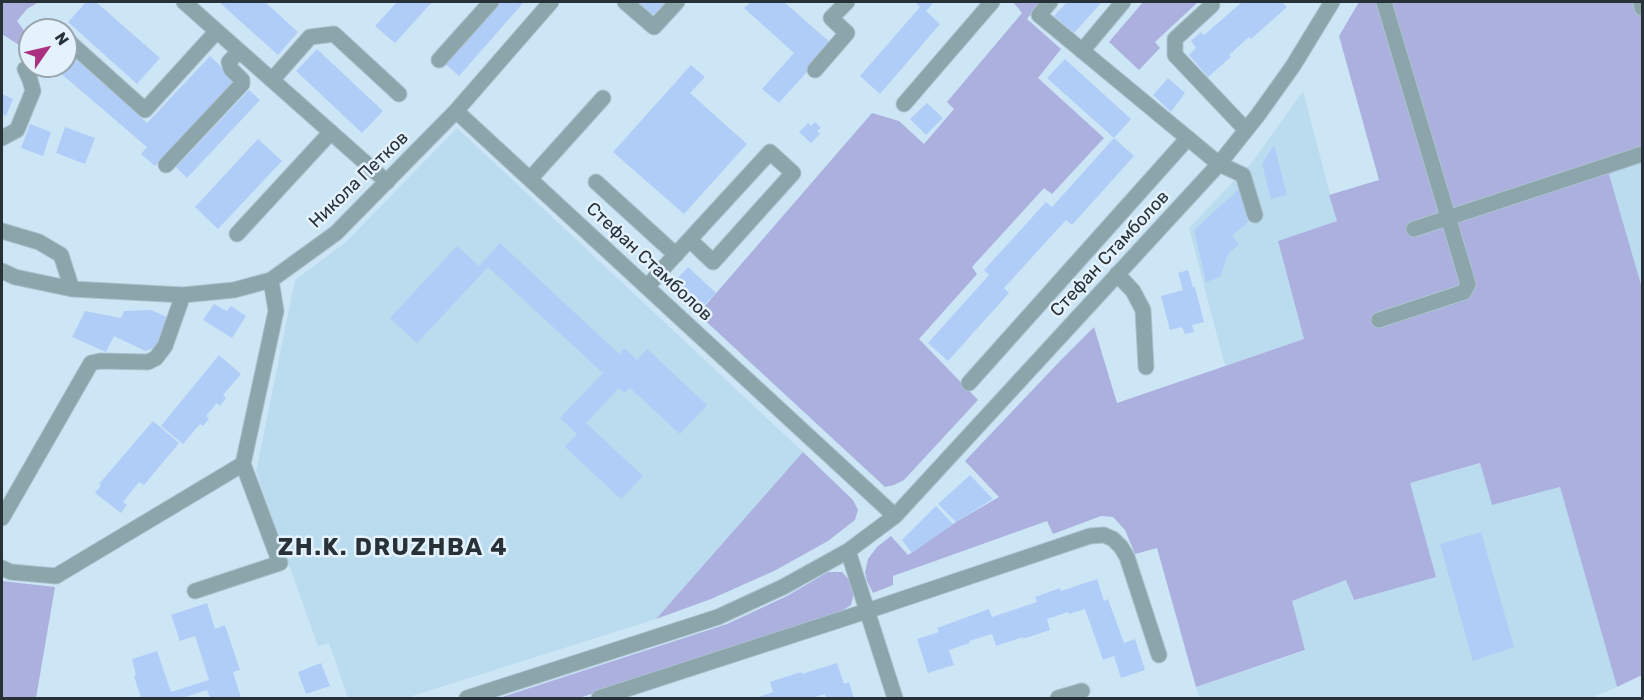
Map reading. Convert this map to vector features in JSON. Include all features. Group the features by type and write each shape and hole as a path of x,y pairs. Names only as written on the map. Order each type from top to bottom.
{"street":[{"path":"184,2 387,182"},
{"path":"439,60 491,2"},
{"name":"Никола Петков","path":"2,271 15,277 72,289 183,295 234,290 271,280 336,233 456,111 551,2"},
{"path":"625,2 654,27 677,2"},
{"path":"815,70 847,33 831,18 847,2"},
{"path":"904,105 992,2"},
{"path":"1050,2 1039,15 1219,164 1243,175 1255,215"},
{"path":"1082,51 1123,2"},
{"name":"Стефан Стамболов","path":"467,699 718,617 783,587 848,551 895,516 1219,164 1293,66 1332,2"},
{"path":"1379,320 1464,292 1468,284 1384,2"},
{"path":"1641,2 1642,8"},
{"path":"1212,5 1174,39 1175,55 1246,130"},
{"path":"78,50 145,110 217,31"},
{"path":"272,80 310,37 334,34 399,94"},
{"path":"166,165 242,84 242,80 231,69 228,62 239,51"},
{"path":"2,138 16,130 33,91 29,78"},
{"path":"530,179 603,98"},
{"name":"Стефан Стамболов","path":"456,111 895,516"},
{"path":"237,234 331,132"},
{"path":"969,382 1188,138"},
{"path":"647,287 770,152 793,173 713,262 690,240"},
{"path":"1414,229 1642,154"},
{"path":"596,182 676,255"},
{"path":"2,231 39,242 61,255 72,289"},
{"path":"1117,274 1133,291 1143,310 1146,367"},
{"path":"195,591 280,563 243,464 276,311 271,280"},
{"path":"2,518 91,363 100,361 148,362 156,358 165,346 183,295"},
{"path":"2,568 11,572 57,576 243,464"},
{"path":"608,697 1090,536 1104,535 1113,539 1127,557 1160,655"},
{"path":"848,551 895,699"},
{"path":"1058,699 1082,691"}],"shaded area":[{"path":"2,2 39,2 18,18 18,44 2,34"},
{"path":"1013,2 1040,2 1027,19 1061,49 1038,78 1104,138 1052,194 1044,188 972,267 977,274 919,339 978,400 904,480 885,487 698,314 872,113 899,121 924,144 954,109 947,102 1022,13"},
{"path":"1143,2 1198,2 1155,42 1160,48 1139,70 1109,42"},
{"path":"1359,2 1642,2 1642,162 1609,174 1642,288 1642,675 1617,687 1560,487 1492,505 1480,463 1410,483 1436,577 1354,600 1346,580 1292,601 1305,650 1196,687 1157,548 1135,554 1125,530 1113,517 1101,516 1053,534 1047,521 893,576 893,585 873,593 865,572 868,559 877,547 891,536 908,555 956,522 999,497 965,461 1094,327 1117,403 1304,339 1278,241 1337,221 1329,195 1379,180 1339,36"},
{"path":"1303,91 1337,221 1278,241 1304,339 1225,366 1189,228 1253,161"},
{"path":"457,128 803,452 656,619 406,698 348,698 329,643 318,646 256,472 295,280 346,242"},
{"path":"1642,162 1642,288 1609,173"},
{"path":"803,452 853,500 858,510 855,520 828,541 774,571 711,599 656,619"},
{"path":"1480,463 1492,505 1560,487 1617,687 1591,698 1200,698 1196,687 1305,651 1291,601 1347,580 1353,599 1410,483"},
{"path":"828,572 842,572 850,581 854,593 851,605 837,614 579,698 499,698 727,624 787,596"},
{"path":"2,581 55,587 36,698 2,698"}],"building":[{"path":"86,2 96,2 160,58 137,84 78,31 78,18 72,18"},
{"path":"219,2 265,2 298,32 278,55"},
{"path":"397,2 432,2 395,43 375,26"},
{"path":"499,2 524,2 459,76 444,63"},
{"path":"637,2 666,2 654,14 651,14"},
{"path":"751,2 784,2 832,44 779,103 762,89 794,53 744,8"},
{"path":"915,2 934,2 926,11 940,24 880,94 860,76 920,7"},
{"path":"1067,2 1102,2 1074,33 1054,16"},
{"path":"1242,2 1282,2 1287,7 1251,39 1249,37 1208,77 1189,55 1196,48 1191,41 1201,32 1204,35"},
{"path":"317,49 383,111 362,133 296,71"},
{"path":"210,56 235,80 155,166 141,154 147,147 66,78 78,78 78,61 147,123"},
{"path":"1065,59 1131,119 1114,138 1047,78"},
{"path":"691,65 705,77 690,93 747,144 684,214 613,152"},
{"path":"1168,78 1185,93 1171,112 1153,95"},
{"path":"249,90 260,100 187,178 176,167"},
{"path":"2,94 13,99 6,116 2,114"},
{"path":"927,103 943,118 926,135 910,119"},
{"path":"815,122 821,128 817,131 820,134 811,143 799,132 808,123 811,126"},
{"path":"30,124 51,132 43,156 21,148"},
{"path":"65,127 95,138 85,164 56,153"},
{"path":"1114,138 1134,156 1072,225 1066,220 1004,288 1009,293 948,361 928,343 989,275 984,270 1046,202 1052,207"},
{"path":"258,139 282,161 218,229 195,207"},
{"path":"1274,145 1287,195 1271,199 1262,164"},
{"path":"1239,189 1247,204 1244,207 1248,222 1232,236 1239,244 1228,254 1220,277 1206,282 1194,230"},
{"path":"500,243 619,354 625,348 637,360 647,349 707,405 680,434 630,388 624,393 619,388 586,423 643,476 621,499 565,447 577,434 560,418 603,373 488,267 417,343 390,318 457,246 479,266"},
{"path":"688,267 716,293 703,306 675,281"},
{"path":"1188,270 1204,322 1192,325 1194,332 1185,334 1182,327 1170,330 1161,296 1183,290 1178,273"},
{"path":"214,304 227,311 231,306 246,316 232,338 203,320"},
{"path":"151,310 167,317 155,348 145,351 114,336 106,352 72,337 85,311 121,318 124,311"},
{"path":"219,355 241,374 223,395 226,398 220,406 217,403 206,416 209,419 203,426 200,424 183,444 161,426"},
{"path":"153,421 179,443 144,485 139,482 123,502 127,505 121,513 95,493 101,485 99,484"},
{"path":"970,475 993,499 956,522 938,504"},
{"path":"936,506 953,524 912,553 902,540"},
{"path":"1481,532 1514,647 1473,661 1440,544"},
{"path":"1097,579 1104,601 1108,599 1124,643 1135,639 1145,670 1121,678 1114,656 1103,660 1085,609 1047,619 1050,630 1023,639 1023,637 996,646 992,634 969,641 970,643 949,650 954,665 928,673 917,639 939,632 937,628 989,609 992,617 1037,602 1035,597"},
{"path":"207,603 215,629 225,625 240,670 233,672 241,698 210,698 207,690 182,698 141,698 134,676 136,675 132,659 157,651 171,692 209,680 195,636 180,641 171,615"},
{"path":"321,663 330,686 306,694 298,672"},
{"path":"837,663 844,684 849,682 854,698 826,698 825,694 812,698 755,698 773,692 770,682"}],"district":[{"name":"ZH.K. DRUZHBA 4","path":"393,548"}]}
